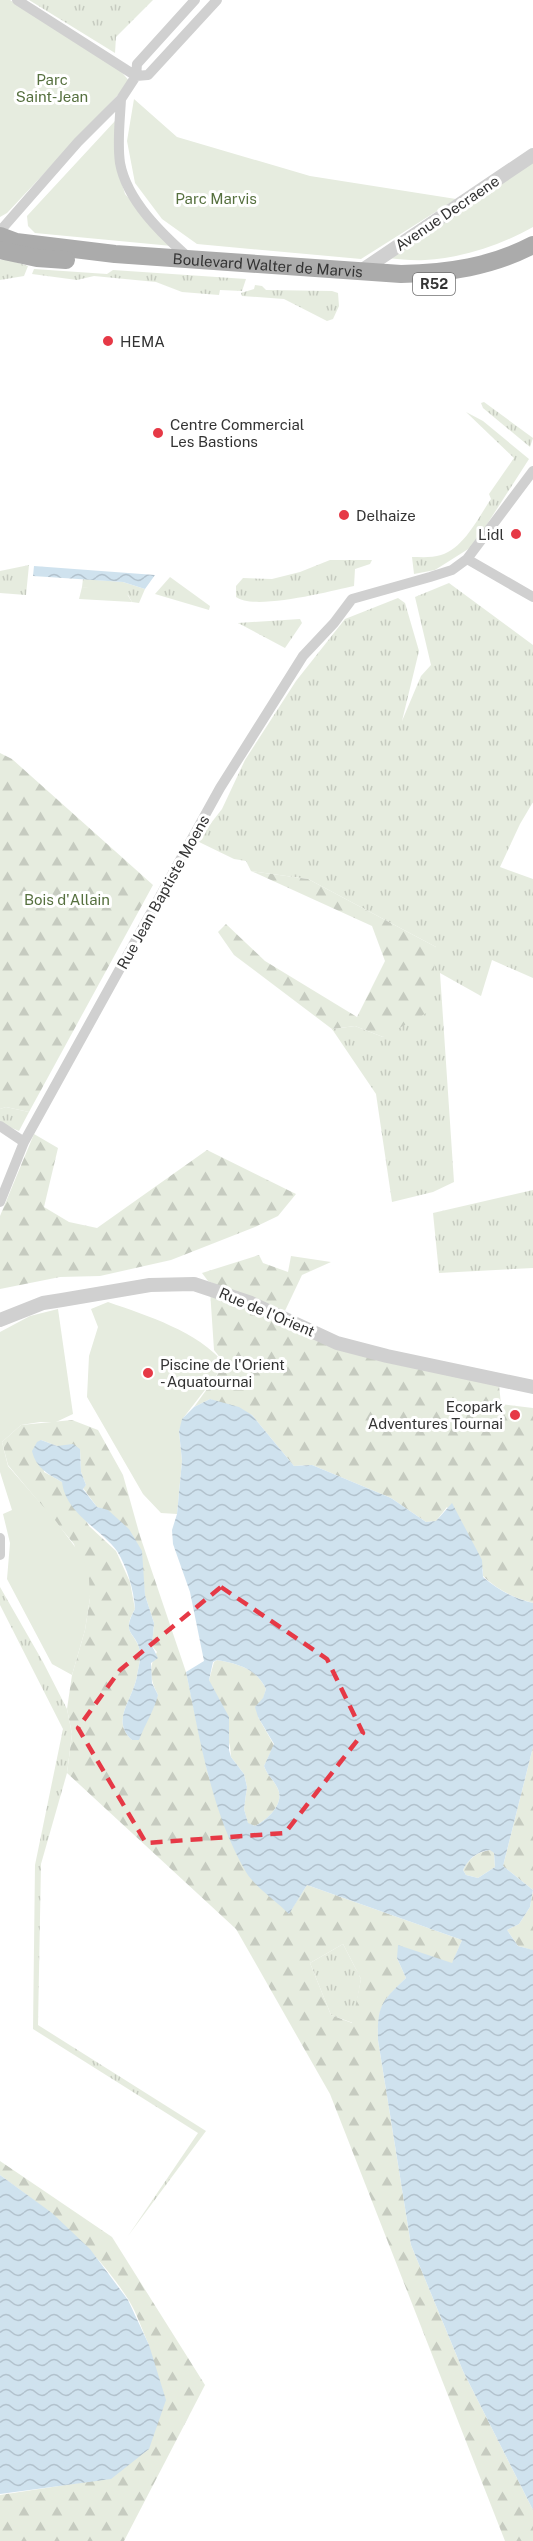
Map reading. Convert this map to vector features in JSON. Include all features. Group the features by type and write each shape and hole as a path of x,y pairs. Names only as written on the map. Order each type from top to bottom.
{"main road":[{"name":"Boulevard Walter de Marvis","path":"0,236 16,242 115,254 361,271 441,273 504,259 533,245"},
{"name":"Boulevard Walter de Marvis","path":"0,250 37,258 392,284 442,284 506,268 533,256"}],"street":[{"path":"17,0 136,76 148,75 195,27 217,0"},
{"path":"0,231 78,142 121,99 136,76 137,64 195,0"},
{"path":"183,14 195,27"},
{"path":"121,99 120,162 124,178 131,194 144,213 189,258"},
{"name":"Avenue Decraene","path":"361,271 533,155"},
{"path":"533,471 467,559 533,597"},
{"name":"Rue Jean Baptiste Moens","path":"0,1202 24,1142 220,788 303,656 334,623 351,599 430,578 452,570 467,559"},
{"path":"0,1126 24,1142"},
{"name":"Rue de l'Orient","path":"0,1320 43,1303 150,1285 194,1284 251,1303 337,1344 533,1387"},
{"path":"0,1538 0,1555"}],"highlighted area":[{"path":"221,1587 327,1659 363,1733 285,1833 146,1843 78,1728 120,1670"}],"green space":[{"name":"Parc Saint-Jean","path":"0,0 10,0 114,63 130,82 7,213 0,217"},
{"path":"29,0 153,0 116,37 115,53"},
{"name":"Parc Marvis","path":"134,99 177,137 310,176 456,199 361,259 197,244 162,219 135,183 127,141"},
{"path":"115,121 117,167 125,194 172,246 35,233 28,226 27,216"},
{"path":"533,161 533,227 495,245 453,257 420,260 387,258"},
{"path":"5,259 28,266 24,276 0,280 0,260"},
{"path":"34,269 107,274 113,270 246,279 242,291 220,290 219,295 182,292 156,282 94,276 77,280 32,274"},
{"path":"255,285 262,286 266,290 332,291 338,293 339,306 333,319 327,321 284,299 242,296 241,293 254,289"},
{"path":"484,402 533,438 530,447 483,408 481,403"},
{"path":"466,412 483,421 529,459 473,546 435,570 414,574 412,557 441,555 464,539 491,499 489,494 514,458"},
{"path":"330,560 372,560 370,564 355,569 354,586 275,601 245,601 236,597 236,586 243,578 272,579 300,572"},
{"path":"29,565 26,595 0,593 0,571"},
{"path":"170,577 210,606 209,610 155,594"},
{"path":"83,579 123,582 145,589 139,603 132,602 128,595 82,587"},
{"path":"449,583 533,645 533,802 500,867 533,879 533,978 492,960 481,996 440,973 454,1182 433,1192 392,1202 376,1094 332,1029 355,1026 383,1037 436,947 308,879 251,871 246,861 234,859 197,841 222,809 245,760 296,681 345,619 398,598 405,603 419,651 402,721 421,676 431,665 415,597"},
{"path":"82,587 125,591 132,602 79,599"},
{"path":"300,619 302,623 285,648 238,623"},
{"name":"Bois d'Allain","path":"0,753 12,759 153,885 29,1112 6,1107 0,1109"},
{"path":"251,871 308,879 436,947 430,1011 383,1037 355,1026 332,1029 234,955 218,932 226,924 265,961 357,1017 385,961 372,926"},
{"path":"6,1107 29,1112 19,1131 0,1123 0,1109"},
{"path":"34,1134 58,1148 44,1207 69,1222 97,1228 207,1150 296,1194 278,1216 171,1260 100,1276 60,1277 0,1289 0,1216"},
{"path":"533,1190 533,1268 439,1273 433,1213"},
{"path":"259,1255 263,1263 288,1272 291,1256 331,1262 302,1275 283,1315 208,1281 202,1273"},
{"path":"210,1290 348,1352 499,1385 501,1404 533,1408 533,1603 506,1593 483,1576 483,1570 447,1507 436,1521 426,1522 391,1498 312,1465 294,1466 252,1415 210,1399 194,1407 225,1364 214,1350"},
{"path":"108,1302 171,1326 201,1342 225,1364 184,1417 179,1431 182,1461 177,1514 161,1513 143,1494 87,1397 89,1356 98,1327 91,1309"},
{"path":"58,1309 73,1414 56,1422 21,1425 2,1442 8,1466 55,1520 84,1559 89,1579 90,1598 85,1630 72,1675 52,1664 7,1579 10,1543 3,1514 12,1510 0,1472 0,1332 30,1316"},
{"path":"72,1420 98,1430 123,1475 140,1536 186,1672 207,1770 223,1821 289,1913 307,1885 462,1940 452,1964 397,1958 406,1978 383,2005 379,2019 378,2040 411,2245 463,2371 533,2510 533,2541 505,2541 330,2094 236,1929 67,1773 72,1734 67,1709 72,1675 85,1630 90,1598 74,1544 8,1465 2,1442 21,1425","holes":["41,1440 57,1446 80,1449 81,1472 86,1485 83,1488 97,1507 108,1511 143,1579 145,1595 154,1623 152,1646 157,1652 151,1673 158,1695 132,1740 123,1725 123,1717 135,1685 140,1655 138,1645 129,1629 135,1609 130,1582 116,1551 89,1526 62,1482 44,1472","343,1944 361,1979 352,2023 331,2015 310,1963"]},
{"path":"0,1587 67,1709 72,1734 67,1773 41,1864 38,2025 206,2131 128,2236 198,2133 33,2029 35,1865 63,1729 0,1605"},
{"path":"217,1660 246,1668 257,1676 266,1689 258,1717 274,1745 264,1766 277,1787 279,1799 270,1815 255,1826 248,1824 244,1809 247,1787 244,1774 231,1757 230,1746 209,1680 214,1662"},
{"path":"533,1747 533,1890 503,1866"},
{"path":"490,1850 494,1853 495,1867 478,1878 466,1875 463,1870 470,1859 481,1852"},
{"path":"533,1890 532,1950 518,1946 507,1930 519,1924 530,1907"},
{"path":"343,1944 361,1979 353,2023 331,2015 310,1963"},
{"path":"0,2161 112,2237 205,2385 124,2541 0,2541 0,2495 111,2478 149,2345 131,2304 115,2280 70,2231 0,2175"}],"water":[{"path":"34,566 155,575 145,589 123,582 33,576"},
{"path":"210,1399 239,1407 252,1415 294,1466 312,1465 391,1498 426,1522 436,1521 452,1503 482,1560 483,1577 506,1593 533,1603 533,1747 503,1866 533,1890 530,1907 519,1924 507,1930 518,1946 533,1950 533,2510 463,2371 411,2245 378,2040 380,2011 383,2004 391,1992 406,1978 397,1958 398,1945 452,1963 462,1940 307,1885 289,1914 250,1878 234,1849 208,1775 186,1672 204,1661 190,1592 173,1544 172,1530 177,1514 182,1461 179,1431 182,1419 194,1407","holes":["217,1660 246,1668 257,1676 266,1689 263,1698 255,1707 258,1717 274,1744 264,1766 277,1787 279,1799 270,1815 255,1826 248,1823 244,1809 247,1787 244,1774 231,1757 229,1750 229,1717 209,1680 213,1662","490,1850 494,1853 495,1867 478,1878 466,1875 463,1870 471,1859 481,1852"]},
{"path":"41,1440 57,1446 73,1444 80,1449 81,1472 86,1485 83,1489 97,1507 108,1510 129,1529 142,1551 145,1595 154,1623 152,1646 158,1658 151,1663 152,1683 158,1695 139,1740 132,1740 123,1725 123,1717 135,1685 140,1658 138,1645 129,1629 135,1609 129,1579 117,1551 77,1512 65,1493 62,1482 47,1473 36,1462 32,1451 37,1442"},
{"path":"0,2175 52,2213 90,2249 128,2300 149,2345 166,2400 149,2449 111,2479 0,2494"}],"place":[{"name":"HEMA","path":"108,341"},
{"name":"Centre Commercial Les Bastions","path":"158,433"},
{"name":"Delhaize","path":"344,515"},
{"name":"Lidl","path":"516,534"},
{"name":"Piscine de l'Orient - Aquatournai","path":"148,1373"},
{"name":"Ecopark Adventures Tournai","path":"515,1415"}]}
